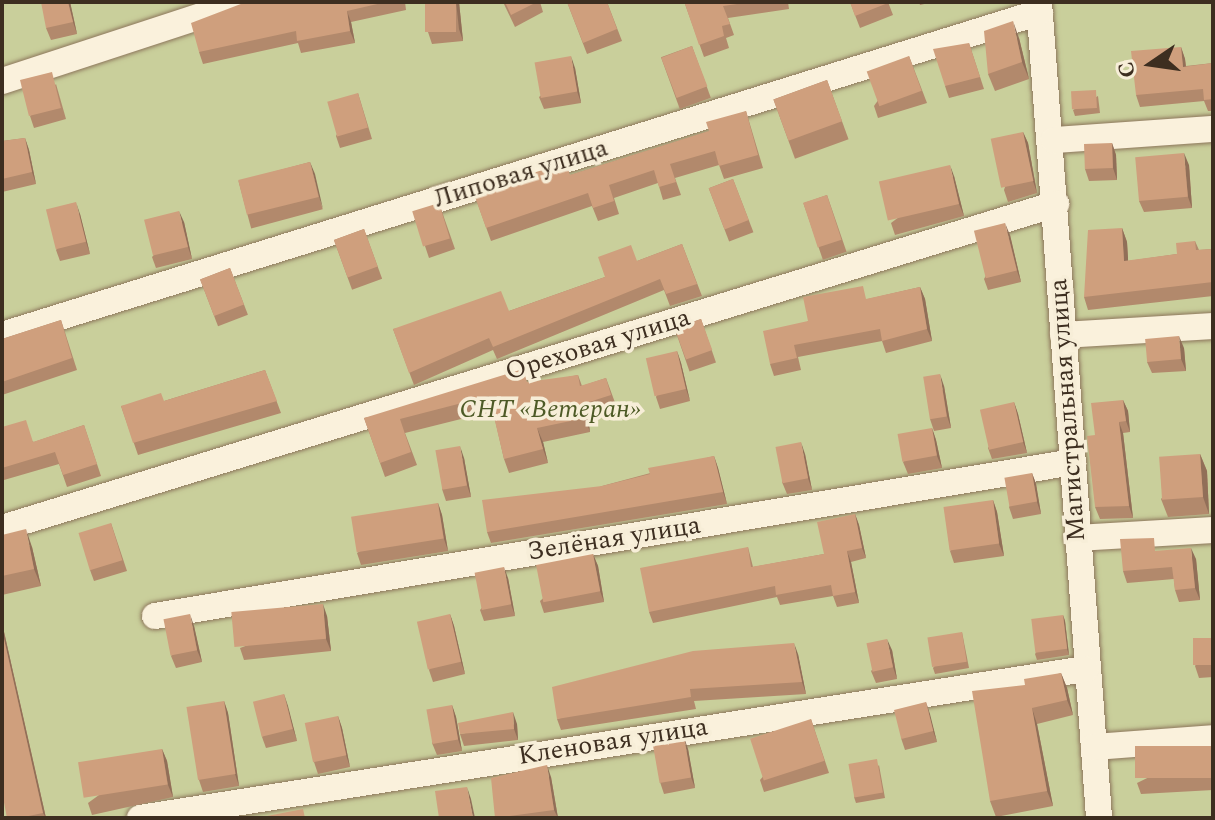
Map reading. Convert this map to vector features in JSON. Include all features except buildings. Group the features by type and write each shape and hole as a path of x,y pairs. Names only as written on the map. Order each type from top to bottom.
{"street":[{"path":"2,81 244,2"},
{"name":"Магистральная улица","path":"1040,7 1054,140 1063,335 1085,669 1099,818"},
{"name":"Липовая улица","path":"2,335 1040,7"},
{"path":"1054,140 1213,129"},
{"name":"Ореховая улица","path":"2,528 1056,204"},
{"path":"1063,335 1213,326"},
{"name":"Зелёная улица","path":"155,616 1073,462"},
{"path":"1077,538 1213,530"},
{"name":"Кленовая улица","path":"140,818 1085,669"},
{"path":"1094,747 1213,738"}],"green space":[{"name":"СНТ «Ветеран»","path":"2,2 1213,2 1213,818 2,818"}]}
